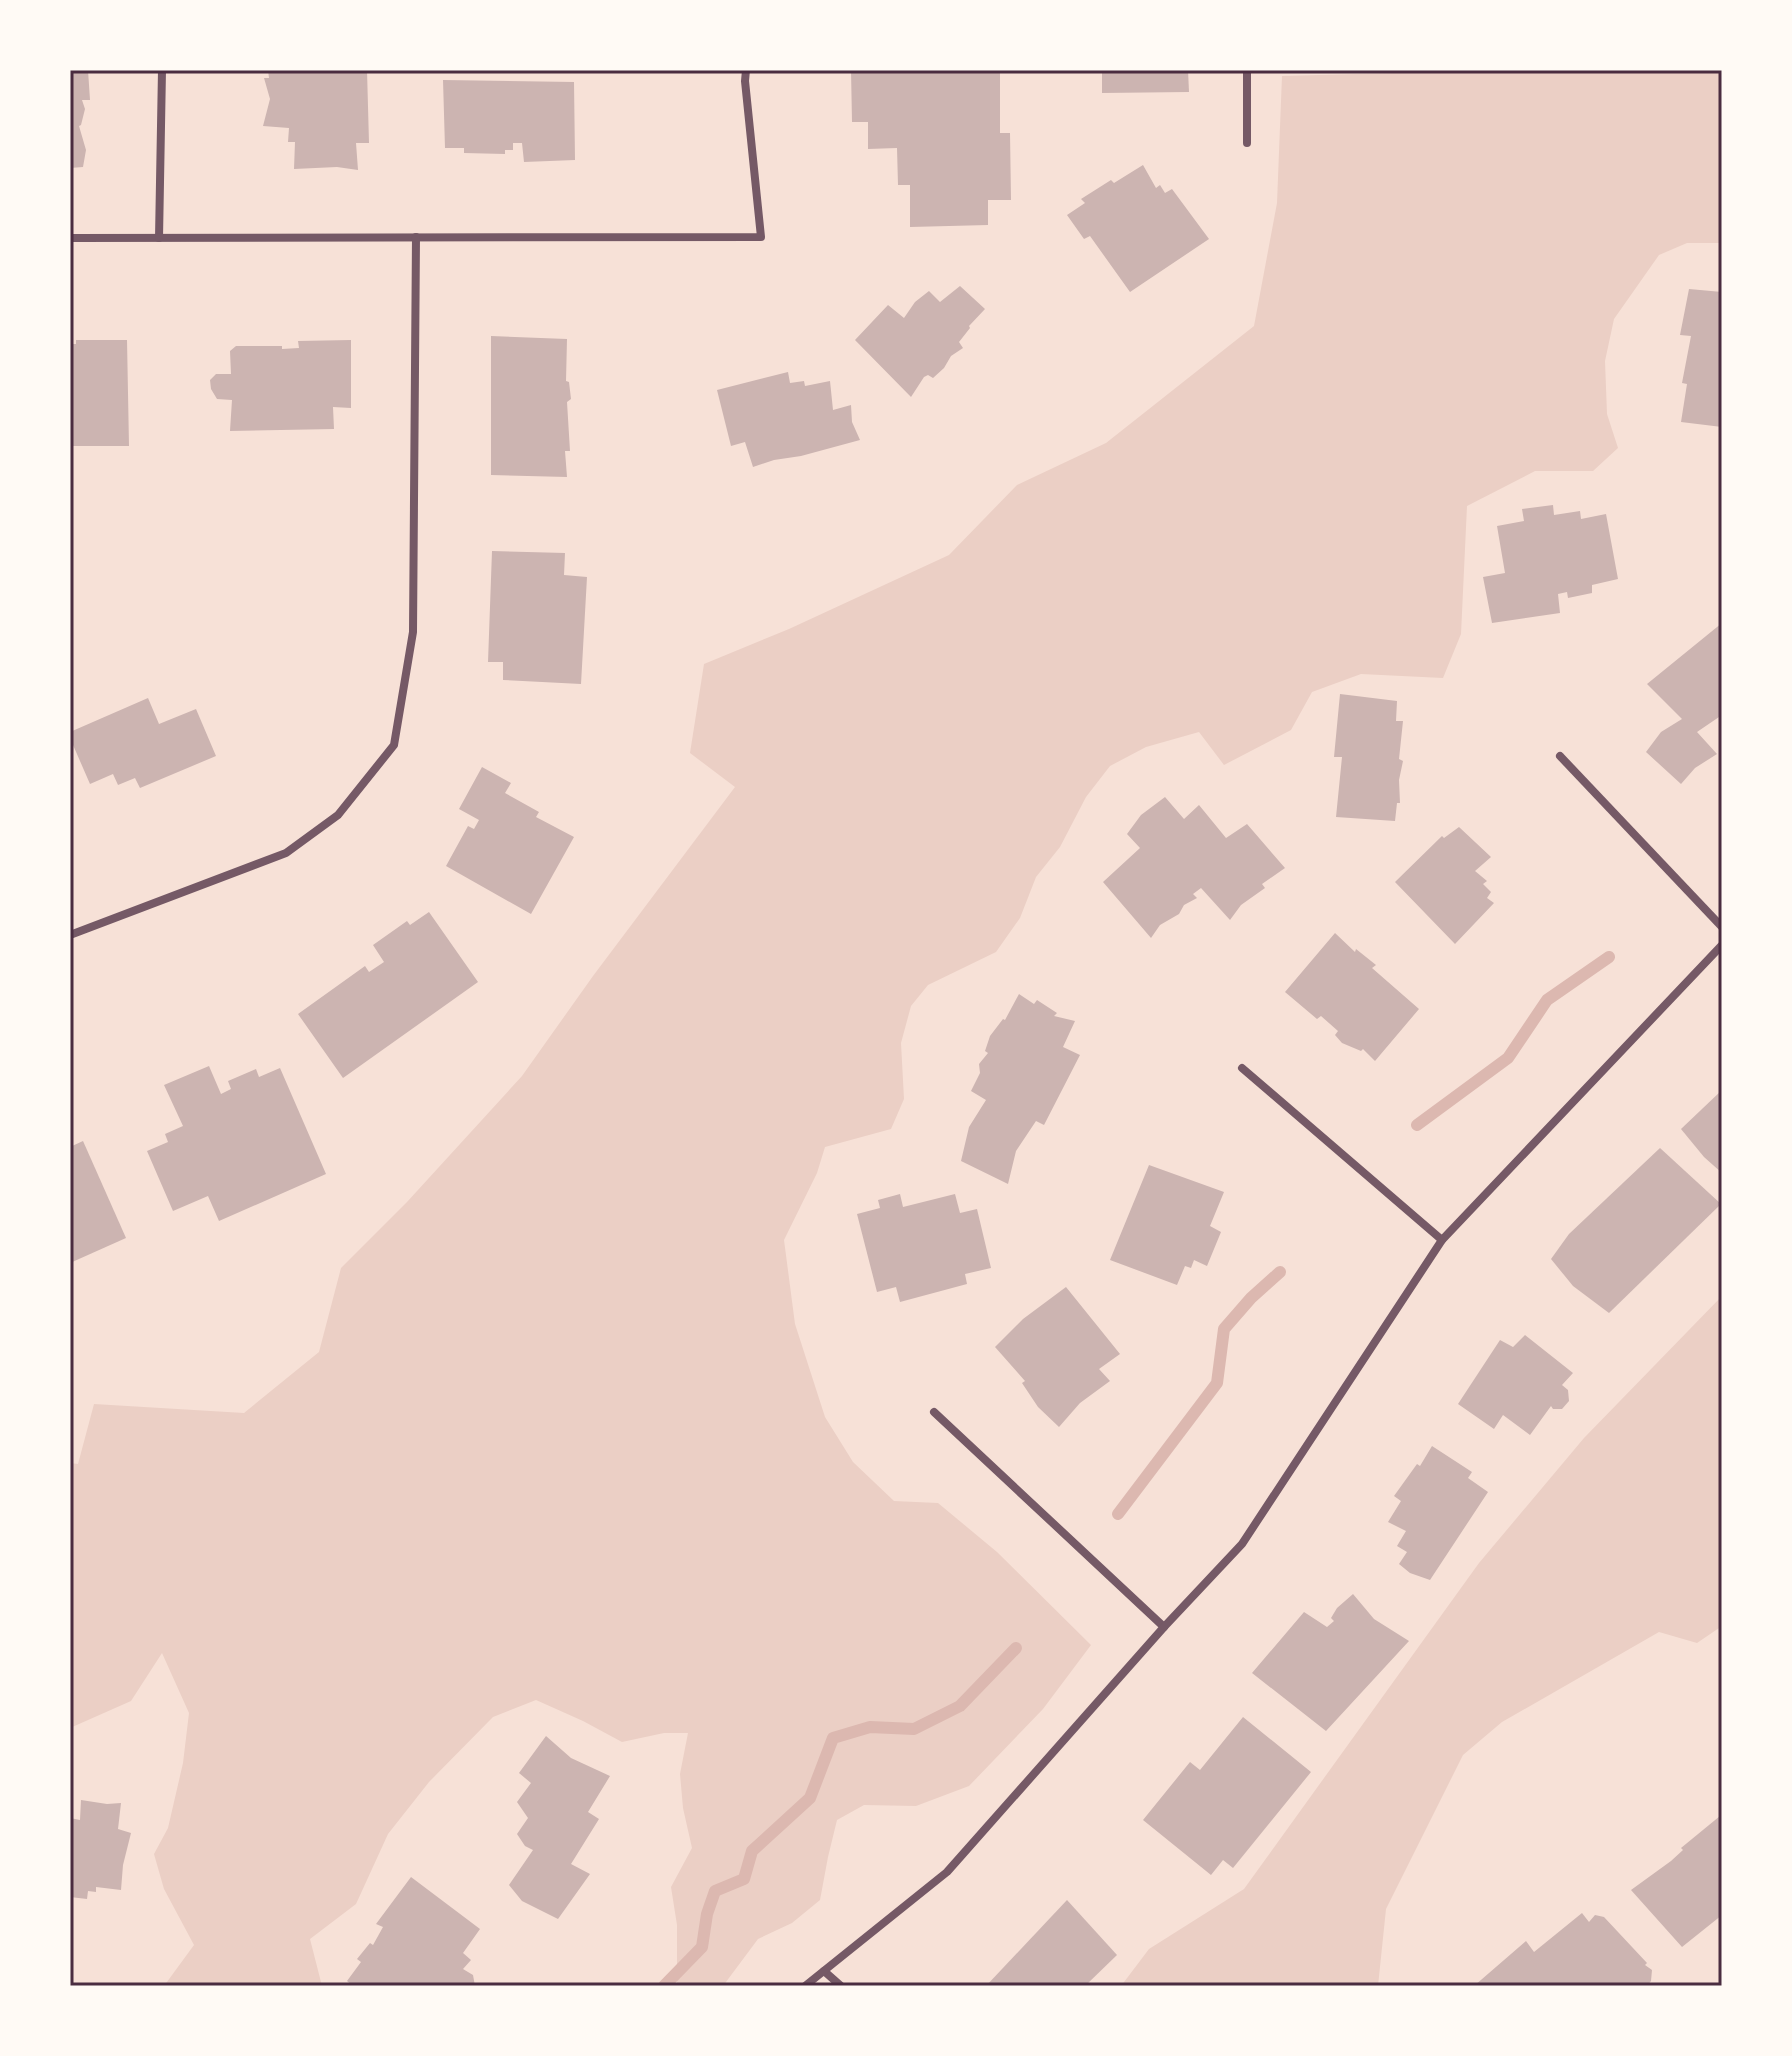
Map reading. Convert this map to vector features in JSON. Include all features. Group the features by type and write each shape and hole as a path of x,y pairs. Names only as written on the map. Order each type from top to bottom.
{"street":[{"path":"159,238 162,70"},
{"path":"70,238 761,237 746,70"},
{"path":"1247,70 1247,143"},
{"path":"70,935 286,853 338,815 394,745 413,632 416,237"},
{"path":"1560,756 1722,927"},
{"path":"805,1986 947,1872 1164,1627 1242,1544 1442,1240 1722,945"},
{"path":"1242,1068 1442,1240"},
{"path":"934,1412 1164,1627"},
{"path":"824,1971 841,1986"}],"shaded area":[{"path":"1504,70 1722,70 1722,243 1687,243 1659,255 1614,319 1605,361 1607,414 1618,448 1593,471 1535,471 1467,506 1461,634 1443,678 1361,674 1312,692 1291,730 1224,765 1199,732 1146,747 1110,766 1086,797 1060,847 1036,877 1020,918 996,952 928,985 911,1006 901,1043 904,1099 891,1129 825,1147 817,1173 784,1240 795,1324 825,1417 853,1462 894,1501 938,1503 997,1552 1091,1645 1043,1709 969,1786 916,1806 864,1805 837,1820 820,1900 792,1923 758,1939 723,1986 677,1986 677,1925 671,1887 692,1848 683,1808 680,1774 688,1733 664,1733 622,1742 536,1700 493,1717 429,1782 388,1834 356,1904 310,1939 322,1986 164,1986 194,1945 164,1889 154,1854 168,1828 183,1763 189,1713 162,1653 131,1701 70,1728 70,1463 78,1464 94,1404 244,1413 319,1352 341,1268 407,1202 522,1076 735,787 690,753 704,664 789,629 949,555 1017,485 1106,443 1254,326 1277,203 1282,76"},
{"path":"1722,1296 1722,1626 1697,1643 1659,1632 1502,1722 1463,1755 1386,1909 1378,1986 1121,1986 1149,1949 1244,1889 1479,1563 1584,1438"}],"building":[{"path":"88,70 90,100 82,100 85,109 79,126 86,150 83,167 70,168 70,71"},
{"path":"268,70 367,70 369,143 356,143 358,170 337,167 294,169 295,142 288,142 289,128 263,126 270,99 264,78 269,78"},
{"path":"851,70 1000,70 1000,133 1010,133 1011,200 988,200 988,225 910,227 910,185 898,185 897,148 868,149 868,122 852,122"},
{"path":"1102,70 1188,70 1189,92 1102,93"},
{"path":"443,80 574,82 575,160 524,162 522,143 513,143 513,150 505,150 505,154 464,153 464,148 445,148"},
{"path":"1143,165 1156,188 1160,185 1165,193 1172,189 1209,239 1130,292 1090,236 1084,239 1067,215 1085,203 1081,199"},
{"path":"960,286 985,309 959,342 963,348 951,356 933,378 928,375 924,377 911,397 855,340 888,305 904,318 915,302 929,291 940,302"},
{"path":"1689,289 1722,292 1722,427 1681,422 1687,384 1682,383 1691,336 1680,335"},
{"path":"491,336 567,339 566,381 569,382 571,399 567,402 570,451 565,451 567,477 491,475"},
{"path":"76,340 127,340 129,446 70,446 70,344 76,344"},
{"path":"351,340 351,408 333,407 334,429 230,431 232,400 217,399 210,380 216,374 231,374 230,351 236,346 282,346 282,349 299,348 298,341"},
{"path":"788,372 790,383 804,381 805,386 830,381 833,410 851,405 852,422 860,440 753,467 745,442 731,446 717,390"},
{"path":"1553,505 1554,515 1580,511 1581,519 1606,514 1618,579 1592,585 1592,593 1568,598 1567,592 1558,594 1560,613 1492,623 1483,577 1505,573 1497,526 1524,521 1522,509"},
{"path":"492,551 565,553 564,575 587,577 581,684 503,680 503,662 488,662"},
{"path":"1722,623 1722,719 1719,717 1697,732 1717,754 1695,768 1681,784 1646,752 1661,732 1682,719 1647,684"},
{"path":"1340,694 1397,701 1396,721 1403,721 1399,759 1403,761 1399,780 1400,803 1397,803 1395,821 1336,817 1342,757 1334,757"},
{"path":"148,698 159,724 196,709 216,756 140,788 135,778 118,785 113,774 90,784 70,732"},
{"path":"482,767 511,783 505,793 539,812 536,817 574,837 531,914 446,866 468,826 474,829 479,820 459,809"},
{"path":"1165,797 1184,819 1199,805 1226,838 1247,824 1285,868 1262,884 1265,888 1241,905 1230,920 1201,888 1193,894 1197,898 1160,925 1151,938 1103,882 1140,848 1127,834 1141,815"},
{"path":"1459,827 1491,857 1475,871 1487,881 1483,884 1491,892 1487,898 1494,903 1455,944 1395,882 1442,836 1444,838"},
{"path":"429,912 478,982 343,1078 298,1014 365,966 369,972 384,962 373,945 407,921 410,925"},
{"path":"1335,933 1355,952 1356,949 1376,965 1372,968 1419,1009 1375,1061 1363,1049 1361,1051 1342,1043 1335,1035 1338,1031 1321,1016 1317,1019 1285,992"},
{"path":"1019,994 1034,1004 1037,1000 1057,1013 1054,1016 1075,1021 1063,1047 1080,1055 1044,1125 1036,1121 1016,1151 1008,1184 961,1161 969,1127 986,1100 971,1091 980,1073 979,1064 988,1053 985,1051 990,1036 1005,1020"},
{"path":"209,1066 221,1094 231,1089 228,1081 256,1069 259,1077 280,1068 326,1174 219,1221 208,1196 173,1211 147,1151 168,1142 165,1134 183,1126 164,1085"},
{"path":"1722,1090 1722,1173 1681,1129"},
{"path":"83,1141 126,1238 70,1263 70,1147"},
{"path":"1660,1148 1721,1204 1609,1313 1573,1286 1551,1259 1569,1234"},
{"path":"1149,1165 1224,1192 1210,1226 1221,1232 1207,1266 1194,1260 1191,1268 1185,1266 1177,1285 1110,1260"},
{"path":"900,1194 903,1207 955,1194 960,1213 977,1209 991,1268 965,1274 967,1284 900,1302 896,1287 877,1292 857,1214 880,1208 878,1200"},
{"path":"1066,1287 1120,1354 1099,1369 1110,1381 1080,1403 1059,1427 1038,1407 1022,1383 1025,1381 995,1347 1023,1319"},
{"path":"1525,1335 1573,1373 1562,1385 1568,1390 1569,1401 1562,1409 1551,1406 1530,1435 1503,1415 1494,1429 1458,1404 1500,1340 1513,1347"},
{"path":"1432,1446 1472,1472 1468,1478 1488,1492 1430,1580 1410,1573 1399,1564 1407,1552 1397,1546 1406,1531 1388,1522 1401,1501 1394,1496 1417,1464 1420,1466"},
{"path":"1353,1594 1374,1619 1409,1641 1326,1731 1252,1673 1304,1612 1327,1627 1334,1621 1331,1618 1337,1608"},
{"path":"1243,1717 1311,1772 1233,1868 1223,1860 1211,1875 1143,1820 1190,1762 1200,1770"},
{"path":"546,1736 571,1758 610,1776 588,1812 599,1819 571,1864 590,1874 558,1919 522,1901 509,1885 533,1850 525,1846 517,1834 528,1818 517,1802 531,1783 519,1773"},
{"path":"81,1800 121,1803 118,1829 131,1833 121,1890 96,1887 96,1892 88,1891 87,1899 70,1897 70,1818 80,1820"},
{"path":"1720,1816 1722,1915 1682,1947 1631,1890 1671,1861 1683,1850 1681,1848"},
{"path":"411,1877 480,1929 463,1953 471,1960 463,1969 473,1975 475,1986 353,1986 347,1981 361,1962 357,1959 370,1943 373,1945 383,1927 376,1924"},
{"path":"1067,1900 1117,1955 1085,1986 986,1986"},
{"path":"1582,1913 1589,1922 1595,1915 1604,1917 1647,1963 1645,1965 1652,1970 1647,1986 1474,1986 1526,1941 1534,1952"}],"waterway":[{"path":"1417,1125 1508,1058 1547,1000 1609,957"},
{"path":"1118,1514 1217,1383 1224,1329 1251,1298 1280,1272"},
{"path":"664,1986 702,1947 707,1914 715,1891 744,1879 752,1851 810,1798 833,1738 870,1727 914,1729 960,1706 1016,1648"}]}
